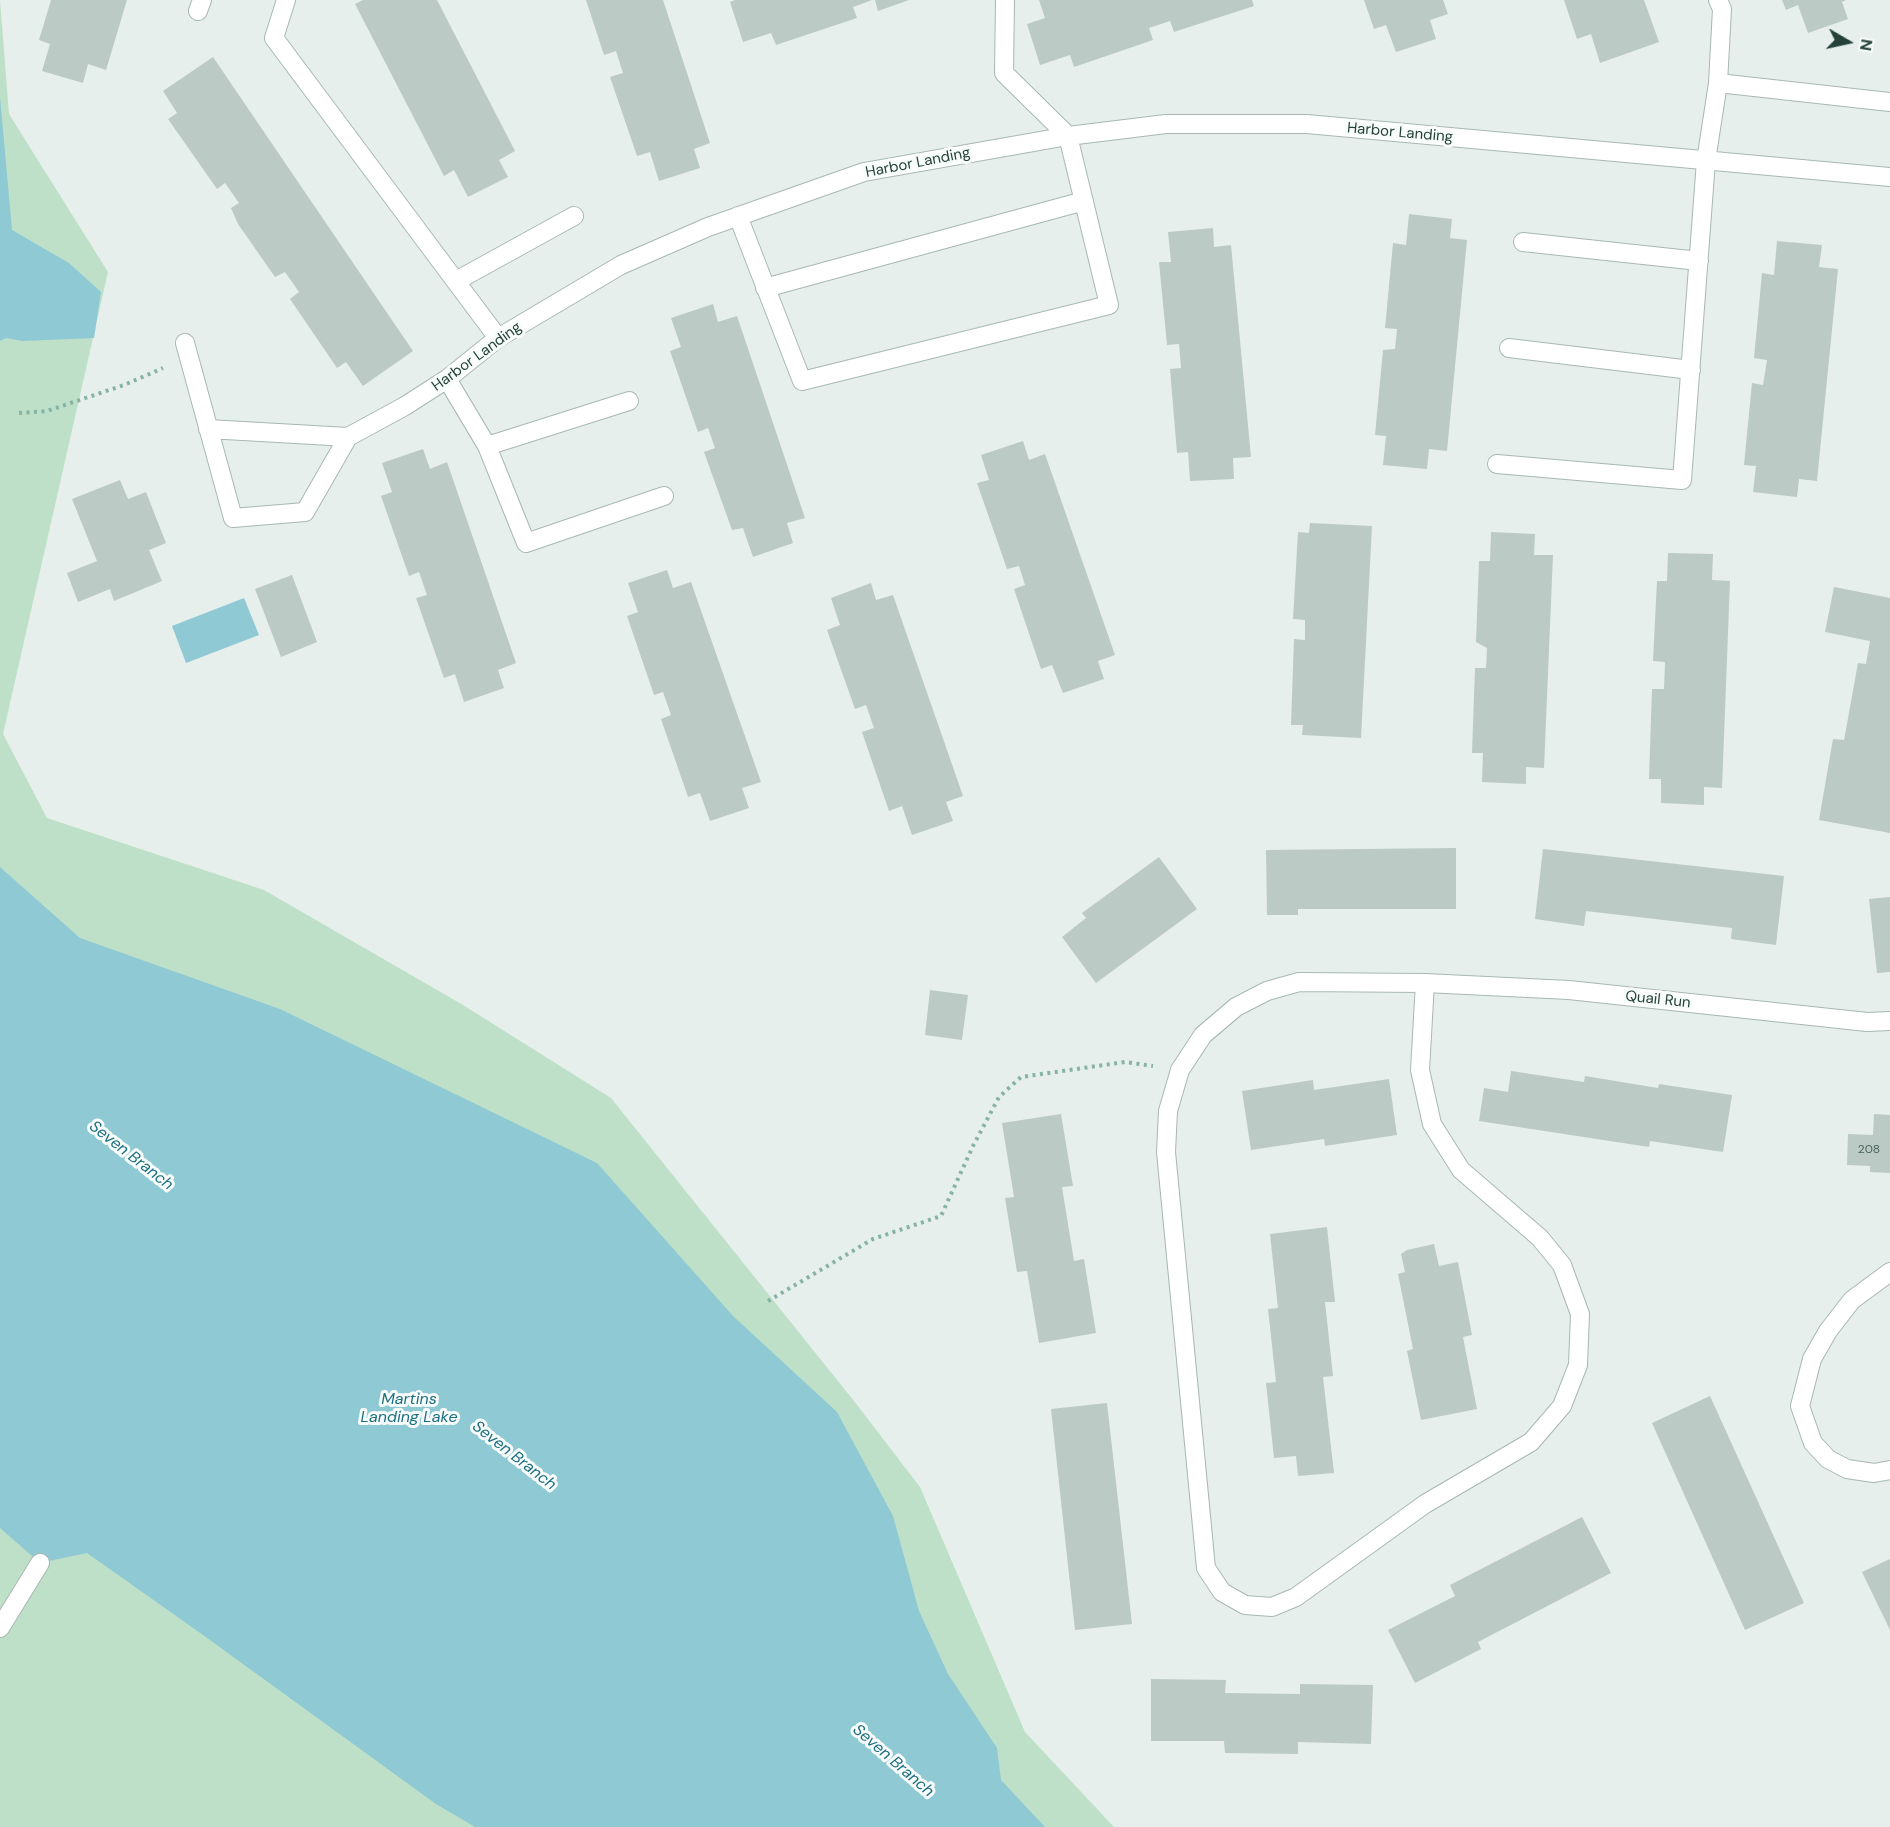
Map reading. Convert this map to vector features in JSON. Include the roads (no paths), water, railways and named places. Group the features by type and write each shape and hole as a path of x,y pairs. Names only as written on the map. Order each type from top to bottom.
{"street":[{"path":"286,0 274,38 498,338"},
{"path":"738,216 802,381 1109,305 1068,136 1004,73 1005,0"},
{"path":"1497,464 1682,480 1706,160 1718,82 1722,9 1718,0"},
{"path":"1718,82 1890,102"},
{"name":"Harbor Landing","path":"348,437 405,406 447,379 498,338 621,265 708,226 864,172 1068,136 1166,124 1307,124 1890,177"},
{"path":"765,288 1084,201"},
{"path":"456,281 574,216"},
{"path":"1523,242 1699,261"},
{"path":"1509,348 1690,370"},
{"path":"187,350 208,429 233,518 305,512 348,437 208,429"},
{"path":"447,379 487,446 526,543 664,496"},
{"path":"487,446 629,402"},
{"name":"Quail Run","path":"1425,983 1420,1070 1432,1124 1461,1170 1540,1238 1562,1266 1580,1314 1578,1365 1562,1406 1531,1442 1425,1504 1296,1597 1272,1607 1245,1605 1222,1592 1206,1568 1166,1152 1168,1111 1180,1070 1203,1035 1236,1006 1267,991 1299,982 1425,983 1569,990 1868,1022 1890,1021"},
{"path":"1890,1272 1852,1300 1828,1330 1812,1359 1800,1406 1813,1443 1828,1459 1847,1469 1874,1473 1890,1470"},
{"path":"0,1628 40,1563"}],"water":[{"path":"0,97 12,230 69,263 101,292 94,338 23,341 6,338 0,341"},
{"path":"244,598 259,635 186,663 172,626"},
{"name":"Martins Landing Lake","path":"0,867 80,938 280,1009 597,1163 733,1316 837,1412 893,1516 919,1611 948,1674 997,1748 1001,1780 1045,1827 475,1827 436,1804 87,1553 40,1563 0,1528"}],"water label":[{"name":"Seven Branch","path":"131,1156"},
{"name":"Seven Branch","path":"514,1456"},
{"name":"Seven Branch","path":"893,1761"}]}
